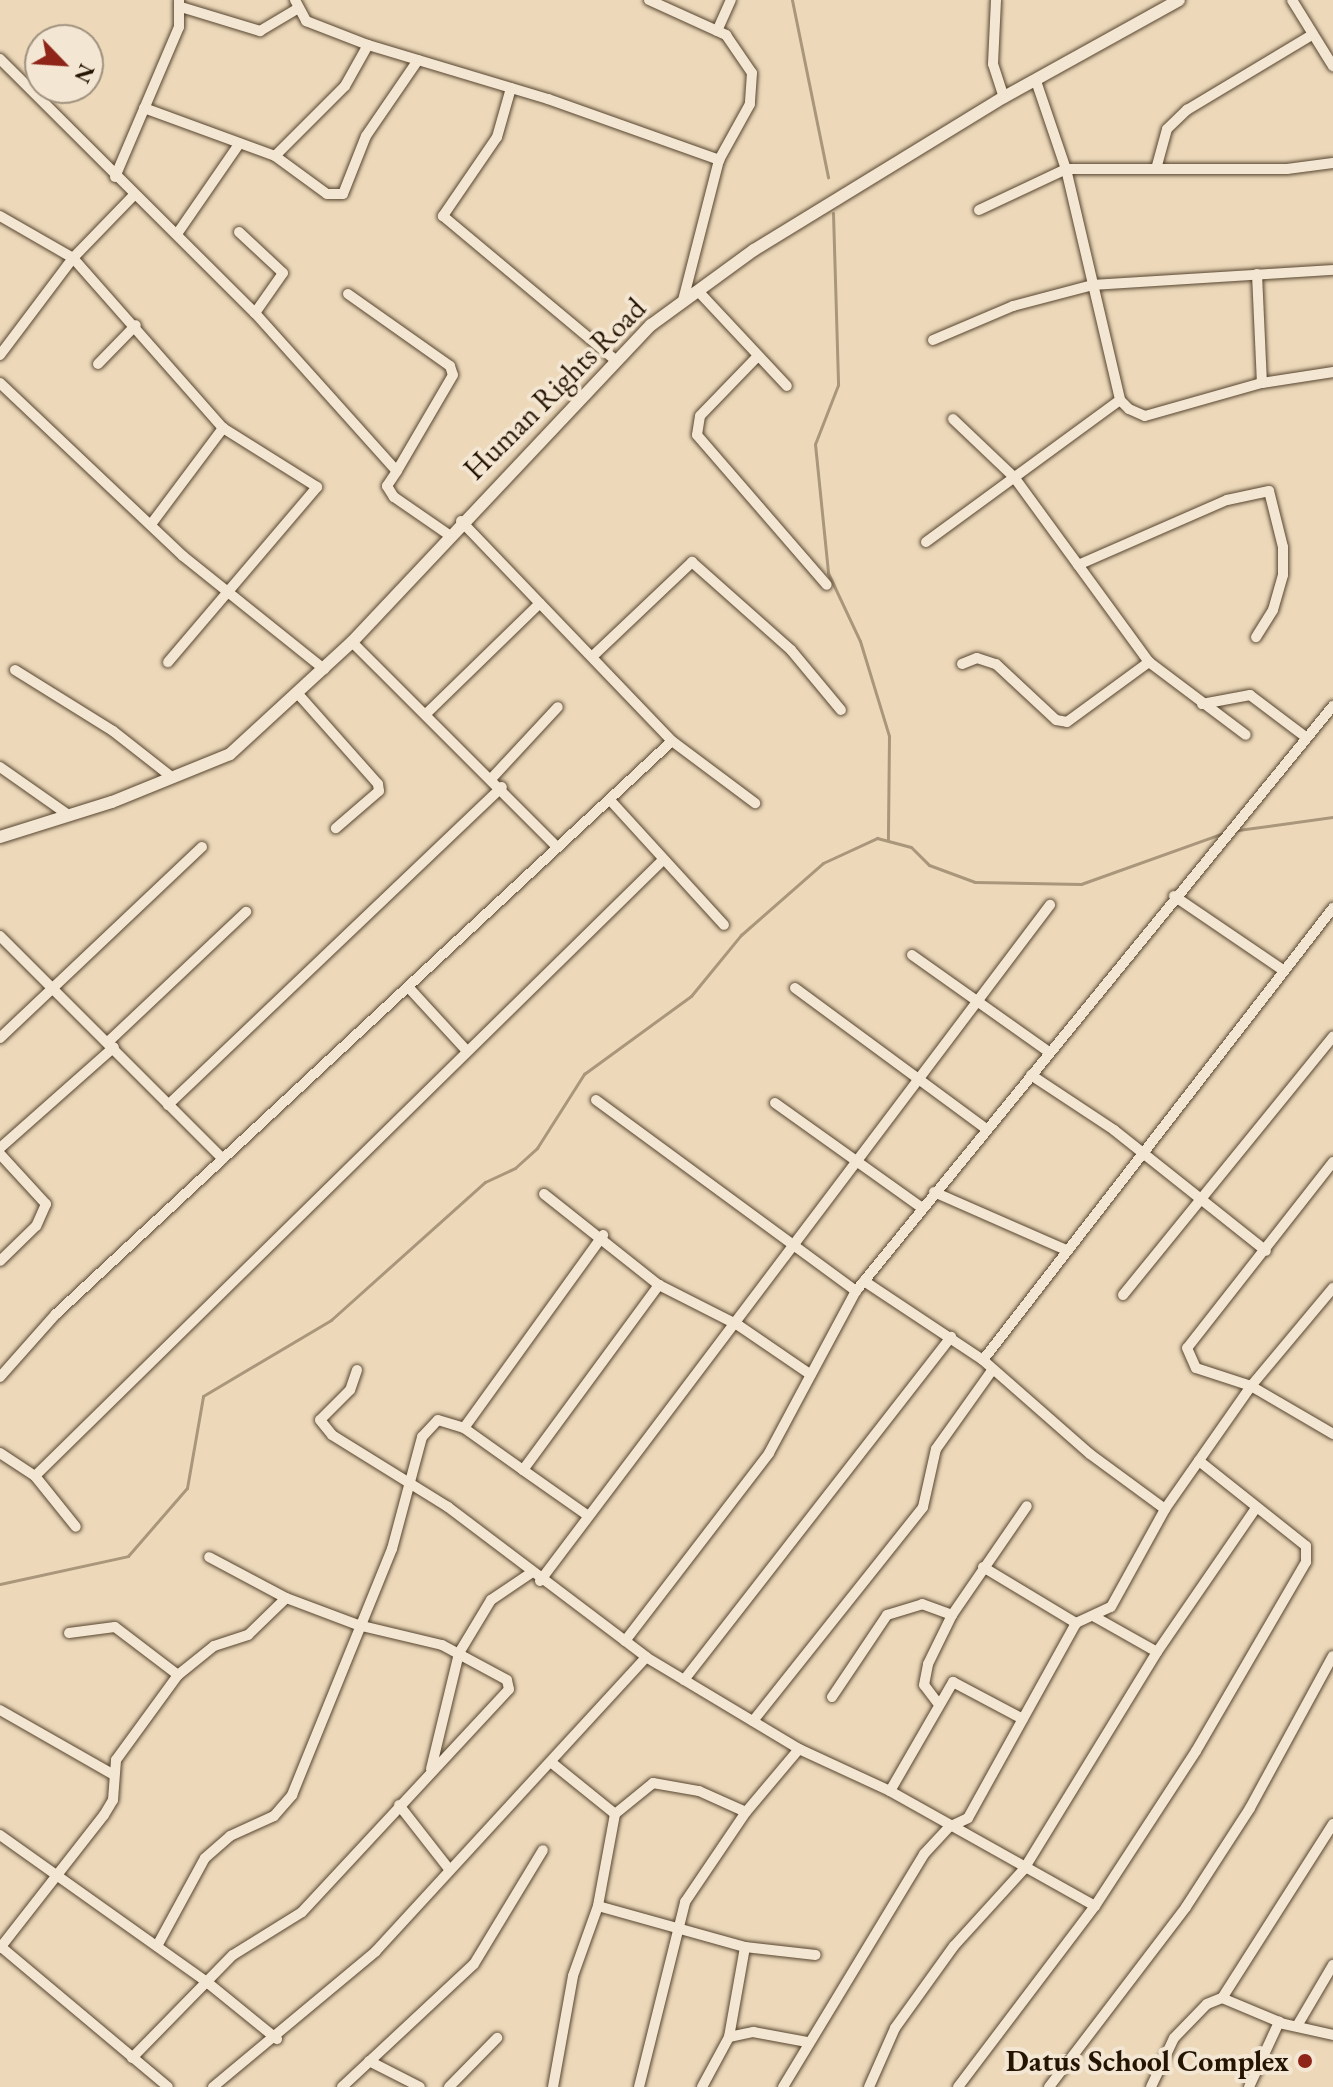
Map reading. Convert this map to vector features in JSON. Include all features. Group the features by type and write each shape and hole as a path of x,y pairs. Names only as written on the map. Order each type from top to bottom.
{"street":[{"path":"649,0 717,31 743,53 753,87 719,160 683,300"},
{"path":"717,31 731,0"},
{"path":"996,0 993,64 1004,97"},
{"name":"Human Rights Road","path":"0,837 173,778 230,754 299,695 352,642 461,521 615,360 683,300 1004,97 1179,0"},
{"path":"1292,0 1333,66"},
{"path":"115,177 179,27 180,4 260,31 296,4 306,21 368,45 511,88 719,160"},
{"path":"1156,169 1167,129 1187,110 1312,35"},
{"path":"275,156 345,86 368,45"},
{"path":"0,59 115,177 255,313 397,471"},
{"path":"144,108 237,147 275,156 327,194 343,194 366,136 418,60"},
{"path":"1036,81 1066,169 1120,400 1145,416 1262,383 1333,372"},
{"path":"511,88 497,137 443,216 615,360"},
{"path":"177,234 237,147"},
{"path":"979,210 1066,169 1287,169 1333,163"},
{"path":"0,355 73,258 134,195"},
{"path":"0,216 73,258 136,325 223,428 317,487 168,662"},
{"path":"239,232 283,273 255,313"},
{"path":"933,340 1013,306 1093,285 1333,270"},
{"path":"1257,274 1262,383"},
{"path":"698,291 755,359 787,386"},
{"path":"348,294 450,366 453,375 387,486 394,497 449,535"},
{"path":"98,364 136,325"},
{"path":"755,359 700,416 697,435 827,585"},
{"path":"0,383 226,594 324,669"},
{"path":"926,542 1120,400"},
{"path":"953,419 1014,477 1149,662 1246,735"},
{"path":"152,523 223,428"},
{"path":"1078,565 1216,505 1269,491 1283,547 1283,575 1273,610 1256,637"},
{"path":"461,521 540,603 595,654 672,741 755,803"},
{"path":"595,654 692,562 791,650 841,710"},
{"path":"428,712 540,603"},
{"path":"352,642 428,712 557,847"},
{"path":"962,664 977,658 996,664 1056,720 1067,722 1149,662"},
{"path":"15,670 113,731 173,778"},
{"path":"299,695 378,784 379,791 336,828"},
{"path":"1202,704 1250,695 1307,738"},
{"path":"625,1641 769,1453 856,1291 1174,896 1333,706"},
{"path":"491,779 558,707"},
{"path":"0,1377 56,1314 410,989 672,741"},
{"path":"0,767 67,814"},
{"path":"168,1105 502,787"},
{"path":"610,800 662,861 724,925"},
{"path":"0,1038 202,847"},
{"path":"35,1476 662,861"},
{"path":"1174,896 1283,970"},
{"path":"540,1581 587,1515 738,1325 795,1244 860,1163 976,999 1050,905"},
{"path":"983,1360 1141,1152 1333,908"},
{"path":"0,1261 36,1226 46,1204 0,1151 246,912"},
{"path":"1,940 111,1044 223,1159"},
{"path":"912,955 1049,1052"},
{"path":"795,988 920,1076 985,1128"},
{"path":"410,989 466,1050"},
{"path":"1123,1295 1200,1195 1243,1154 1333,1037"},
{"path":"1031,1075 1200,1195 1266,1251"},
{"path":"596,1100 856,1291"},
{"path":"775,1103 922,1208"},
{"path":"1333,1162 1187,1348 1196,1368 1251,1386 1333,1434"},
{"path":"934,1192 1066,1250"},
{"path":"544,1194 603,1235 659,1285 738,1325 811,1375"},
{"path":"464,1428 603,1235"},
{"path":"864,1281 983,1360 1090,1454 1165,1509"},
{"path":"523,1470 659,1285"},
{"path":"783,2087 807,2042 907,1880 949,1827 968,1818 1076,1623 1095,1617 1111,1607 1165,1509 1251,1386 1333,1288"},
{"path":"684,1680 951,1337"},
{"path":"753,1721 923,1507 936,1449 993,1369"},
{"path":"357,1370 350,1390 322,1415 323,1426 408,1482 646,1657 799,1749 890,1791 949,1827 1095,1906"},
{"path":"157,1946 205,1858 230,1836 274,1816 292,1795 405,1513 408,1482 431,1424 464,1428 587,1515"},
{"path":"0,1453 35,1476 76,1527"},
{"path":"958,2087 1095,1906 1196,1751 1306,1562 1306,1546 1199,1461"},
{"path":"937,1702 924,1685 952,1615 1027,1506"},
{"path":"869,2087 895,2028 919,1993 1024,1869 1157,1652 1256,1508"},
{"path":"132,2058 233,1955 302,1912 509,1689 507,1680 459,1653 399,1631 358,1625 286,1598 209,1557"},
{"path":"983,1567 1076,1623"},
{"path":"431,1770 459,1653 491,1600 531,1573"},
{"path":"168,2087 0,1947 113,1800 112,1774 178,1675 214,1646 248,1635 286,1598"},
{"path":"832,1697 887,1615 922,1604 952,1615"},
{"path":"1095,1617 1157,1652"},
{"path":"69,1633 115,1627 178,1675"},
{"path":"1049,2087 1192,1896 1250,1808 1333,1656"},
{"path":"213,2087 277,2039 376,1951 449,1869 552,1763 646,1657"},
{"path":"890,1791 937,1702 953,1682 1023,1719"},
{"path":"0,1710 112,1774"},
{"path":"639,2087 676,1926 685,1902 746,1812 799,1749"},
{"path":"552,1763 615,1814"},
{"path":"553,2087 573,1976 598,1906 615,1814 653,1783 699,1791 746,1812"},
{"path":"399,1805 449,1869"},
{"path":"1151,2087 1174,2038 1207,2004 1222,1998 1333,1824"},
{"path":"0,1835 208,1983 277,2039"},
{"path":"342,2087 474,1964 543,1850"},
{"path":"598,1906 745,1947 816,1955"},
{"path":"702,2087 729,2037 745,1947"},
{"path":"1297,2026 1333,1965"},
{"path":"1222,1998 1279,2022 1333,2035"},
{"path":"1249,2087 1279,2022"},
{"path":"729,2037 753,2032 807,2042"},
{"path":"449,2087 497,2038"},
{"path":"369,2061 420,2087"}],"waterway":[{"path":"792,0 828,177"},
{"path":"833,213 838,385 815,444 828,573 860,641 889,736 888,840"},
{"path":"1238,830 1333,817"},
{"path":"0,1584 128,1556 187,1488 203,1396 331,1320 485,1182 515,1168 537,1148 584,1074 691,996 741,935 823,863 877,838 911,847 929,865 975,882 1081,884 1226,832"}],"place":[{"name":"Datus School Complex","path":"1305,2061"}]}
